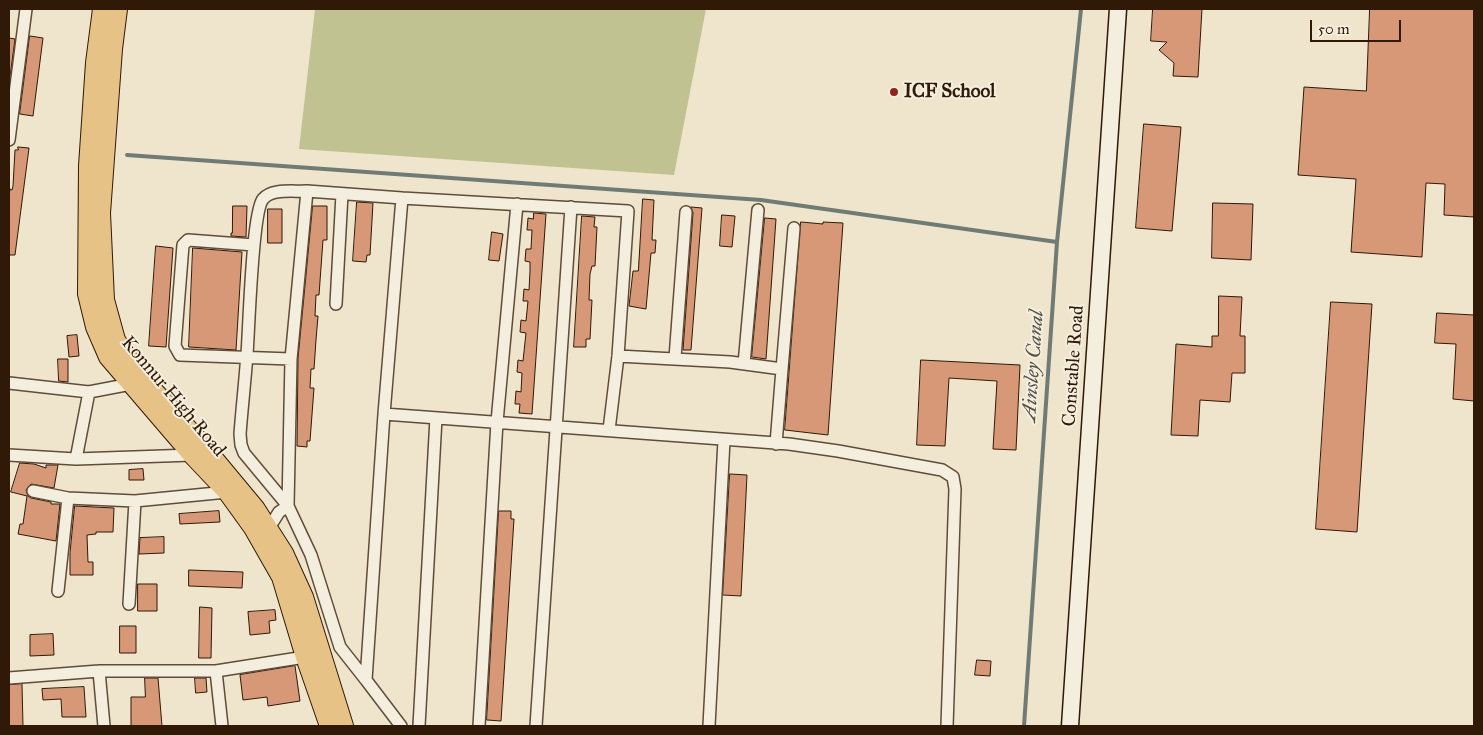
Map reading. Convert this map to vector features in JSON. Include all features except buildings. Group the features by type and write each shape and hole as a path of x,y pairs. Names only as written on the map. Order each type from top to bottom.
{"main road":[{"name":"Konnur High Road","path":"102,9 94,63 88,166 88,294 95,327 108,357 226,492 253,528 281,577 305,657 329,726"},
{"path":"118,9 113,49 101,213 105,300 116,340 140,374 256,509 284,553 304,597 344,726"}],"street":[{"path":"9,140 26,9"},
{"name":"Constable Road","path":"1070,726 1118,9"},
{"path":"288,506 290,359 307,191"},
{"path":"401,726 340,647 311,555 288,506 244,453 241,445 240,434 254,245 261,201 267,194 275,192 307,191 628,211 618,356 608,430"},
{"path":"336,304 342,194"},
{"path":"366,680 384,414 402,198"},
{"path":"479,726 497,422 517,204"},
{"path":"536,726 571,207"},
{"path":"744,364 758,210"},
{"path":"674,358 686,212"},
{"path":"776,444 794,228"},
{"path":"254,245 188,240 183,245 175,346 180,355 290,359"},
{"path":"618,356 674,358 782,369"},
{"path":"9,383 89,392 131,384"},
{"path":"76,459 89,392"},
{"path":"384,414 776,444 838,451 942,470 953,477 956,489 947,726"},
{"path":"420,726 436,418"},
{"path":"710,726 724,440"},
{"path":"9,456 76,459 192,455"},
{"path":"33,491 68,498 135,501 226,492"},
{"path":"58,591 68,498"},
{"path":"129,604 135,501"},
{"path":"268,528 279,512 288,506"},
{"path":"9,678 99,671 216,671 305,657"},
{"path":"99,671 104,726"},
{"path":"216,671 222,726"}],"green space":[{"path":"315,9 706,9 674,175 299,149"}],"waterway":[{"name":"Ainsley Canal","path":"1024,726 1057,242 1081,9"},
{"path":"127,155 761,200 1057,242"}],"place":[{"name":"ICF School","path":"894,92"}]}
